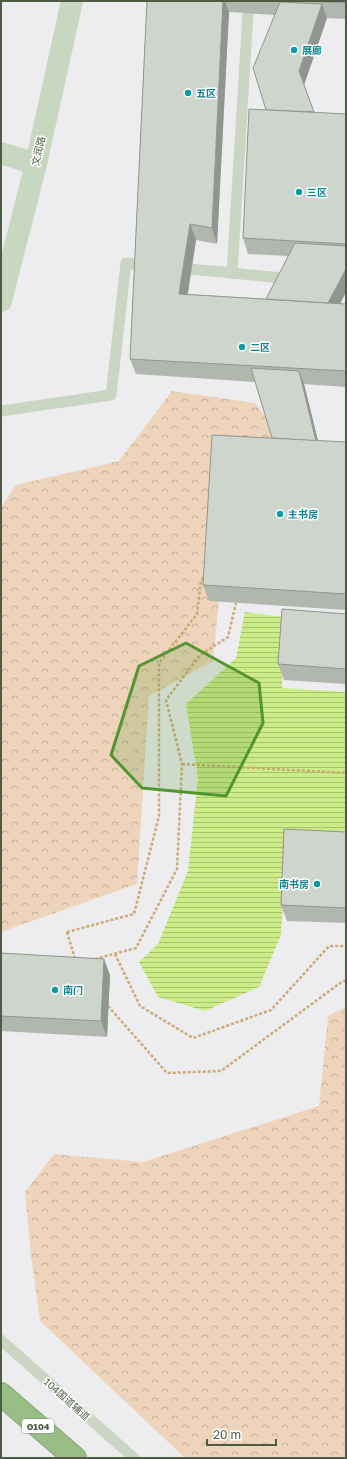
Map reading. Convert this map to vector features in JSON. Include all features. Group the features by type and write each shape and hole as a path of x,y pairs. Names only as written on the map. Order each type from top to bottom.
{"highway":[{"name":"G104","path":"1,1394 75,1458"}],"street":[{"name":"文润路","path":"1,301 36,164 72,1"},
{"path":"1,153 36,164"}],"lane":[{"path":"232,273 248,13"},
{"path":"1,411 111,395 126,264 300,280"},
{"name":"104国道辅道","path":"1,1340 134,1458"}],"path":[{"path":"77,966 67,932 134,914 160,816 160,662 197,614 201,580 206,574"},
{"path":"90,959 136,948 177,869 182,764 166,700 200,654 228,637 236,603"},
{"path":"182,764 346,773"},
{"path":"115,954 140,1006 193,1038 271,1010 329,946 346,946"},
{"path":"108,1006 167,1073 221,1071 346,980"}],"highlighted area":[{"path":"186,643 259,683 263,723 226,796 142,788 111,755 139,666"}],"green space":[{"path":"172,391 255,403 290,449 225,537 213,661 149,696 137,884 1,932 1,507 16,485 119,461"},
{"path":"346,1007 346,1458 185,1458 40,1321 31,1256 25,1192 54,1154 143,1162 319,1106 328,1016"}],"shaded area":[{"path":"245,612 283,617 282,688 346,692 346,843 287,839 281,935 259,987 205,1011 158,997 139,962 158,944 188,871 198,778 186,704 236,658"}],"building":[{"path":"147,1 223,1 212,228 190,224 179,294 346,304 346,371 130,359"},
{"path":"307,1 346,1 346,3"},
{"name":"展廊","path":"280,2 322,4 299,71 314,112 266,110 253,68"},
{"name":"三区","path":"249,109 346,114 346,244 243,238"},
{"path":"295,243 346,246 346,269 328,303 266,299"},
{"path":"251,368 299,371 316,441 272,438"},
{"name":"主书房","path":"212,435 346,442 346,594 203,585"},
{"path":"282,609 346,614 346,669 278,664"},
{"name":"南书房","path":"284,829 346,832 346,908 281,905"},
{"name":"南门","path":"1,953 104,959 101,1021 1,1016"}],"place":[{"name":"展廊","path":"294,50"},
{"name":"五区","path":"188,93"},
{"name":"三区","path":"299,192"},
{"name":"二区","path":"242,347"},
{"name":"主书房","path":"280,514"},
{"name":"南书房","path":"317,884"},
{"name":"南门","path":"55,990"}]}
